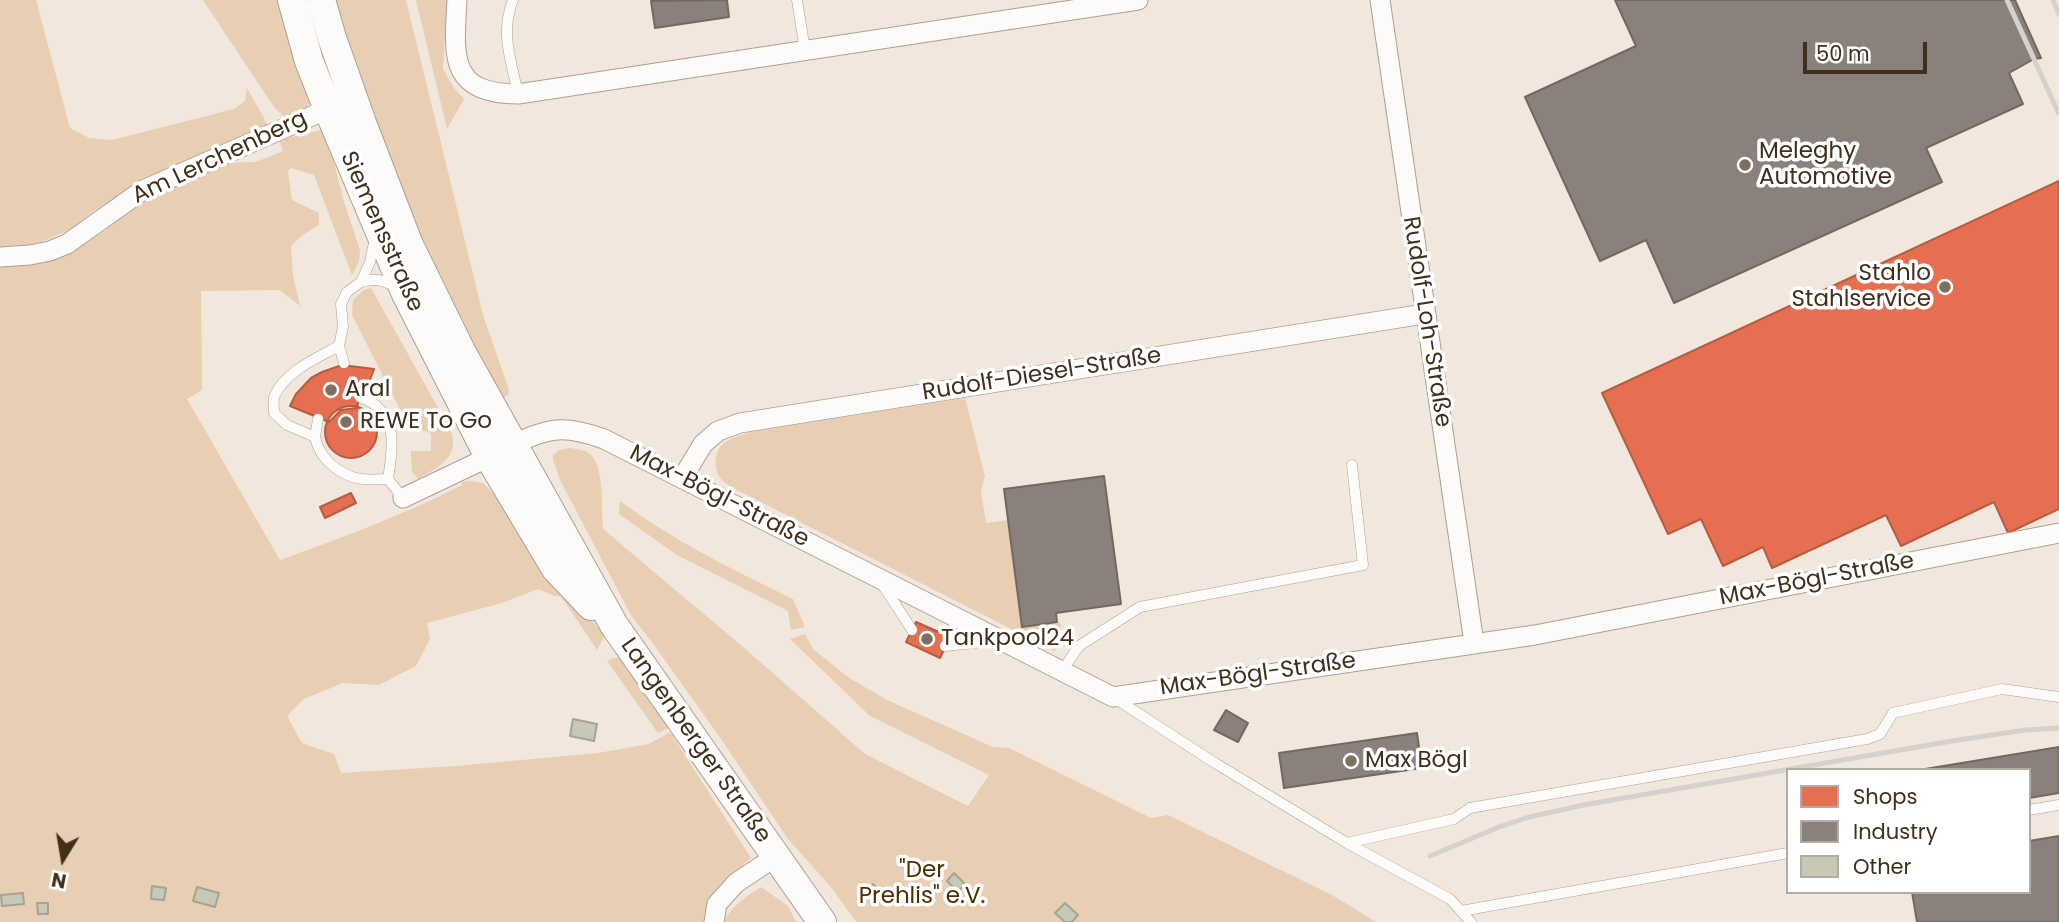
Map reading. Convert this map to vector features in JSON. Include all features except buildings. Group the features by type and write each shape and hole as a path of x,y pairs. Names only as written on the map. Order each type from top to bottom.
{"main road":[{"name":"Siemensstraße","path":"292,0 309,61 406,294 500,451"},
{"name":"Siemensstraße","path":"321,0 362,123 409,245 461,351 500,451"},
{"name":"Langenberger Straße","path":"500,451 550,508 614,625 822,922"}],"street":[{"path":"457,0 455,50 465,77 488,91 518,94 1139,0"},
{"name":"Rudolf-Loh-Straße","path":"1380,0 1474,643"},
{"name":"Am Lerchenberg","path":"0,257 30,256 66,244 143,190 328,109"},
{"name":"Rudolf-Diesel-Straße","path":"682,477 704,444 718,431 740,423 1424,314"},
{"name":"Max-Bögl-Straße","path":"403,498 540,432 566,429 581,431 604,439 682,477 1113,697 1535,635 2059,533"},
{"name":"Langenberger Straße","path":"714,922 717,904 736,883 775,857"}],"lane":[{"path":"513,0 507,15 506,33 518,94"},
{"path":"797,0 805,50"},
{"path":"361,282 370,261 376,227"},
{"path":"344,363 339,346 343,327 341,304 347,292 361,282 379,279 406,294"},
{"path":"315,437 287,425 274,413 274,398 285,381 339,346"},
{"path":"360,397 383,412 390,425 392,441 388,479 403,498"},
{"path":"318,419 315,437 323,457 346,476 368,480 388,479"},
{"path":"1062,671 1079,646 1140,607 1363,565 1352,466"},
{"path":"878,578 912,630"},
{"path":"945,646 999,640"},
{"path":"1346,843 1454,820 1470,808 1867,739 1880,734 1893,713 2003,689 2059,697"},
{"path":"1113,697 1346,843 1450,899 1471,922"},
{"path":"2031,810 2059,805"},
{"path":"1461,911 1786,853"}],"green space":[{"path":"0,0 36,0 70,128 89,138 112,140 234,109 245,101 247,88 269,127 153,177 95,210 73,228 35,245 0,248"},
{"path":"203,0 282,0 312,98 305,109 284,117 274,107"},
{"path":"335,0 406,0 483,315 509,390 508,395 500,400 468,344 377,137"},
{"path":"416,0 447,0 443,69 464,99 447,129"},
{"path":"321,130 333,159 360,250 359,262 352,275 314,175 291,168 288,171 292,200 319,213 319,225 291,246 293,276 300,306 280,290 201,291 202,390 187,399 280,560 395,516 462,485 462,482 483,483 560,587 605,635 597,650 561,596 538,589 502,603 427,623 430,639 416,666 379,685 343,683 304,699 287,716 302,743 334,754 341,773 598,753 649,744 670,732 751,858 730,876 704,922 0,922 0,264 50,258 79,248 106,230 131,207 180,182 225,163 256,162 283,151 279,140"},
{"path":"371,288 451,431 453,440 450,455 440,466 418,479 412,472 411,451 431,451 431,433 409,427 352,315 353,300 364,290"},
{"path":"965,398 985,476 981,491 986,523 1008,520 1022,627 1060,622 1061,637 1055,651 735,489 718,475 717,455 721,446 750,432"},
{"name":"\"Der Prehlis\" e.V.","path":"569,448 585,451 595,460 600,478 603,529 865,754 968,806 989,775 870,716 790,639 805,634 813,649 849,678 887,700 993,747 1009,748 1151,818 1168,815 1332,895 1376,922 856,922 831,887 788,839 719,736 632,617 560,480 553,455"},
{"path":"620,501 683,542 793,599 805,627 791,630 788,611 677,555 619,514"},
{"path":"622,658 671,727 658,733 607,661"},
{"path":"761,887 788,906 796,922 725,922 724,919 737,905"}],"railway":[{"path":"2007,0 2059,114"},
{"path":"2053,0 2059,14"},
{"path":"1797,768 1952,741 2025,730 2059,728"},
{"path":"1430,856 1529,817 1786,770"}],"place":[{"name":"Meleghy Automotive","path":"1745,165"},
{"name":"Stahlo Stahlservice","path":"1945,287"},
{"name":"Aral","path":"331,390"},
{"name":"REWE To Go","path":"346,422"},
{"name":"Tankpool24","path":"927,639"},
{"name":"Max Bögl","path":"1351,761"}]}
